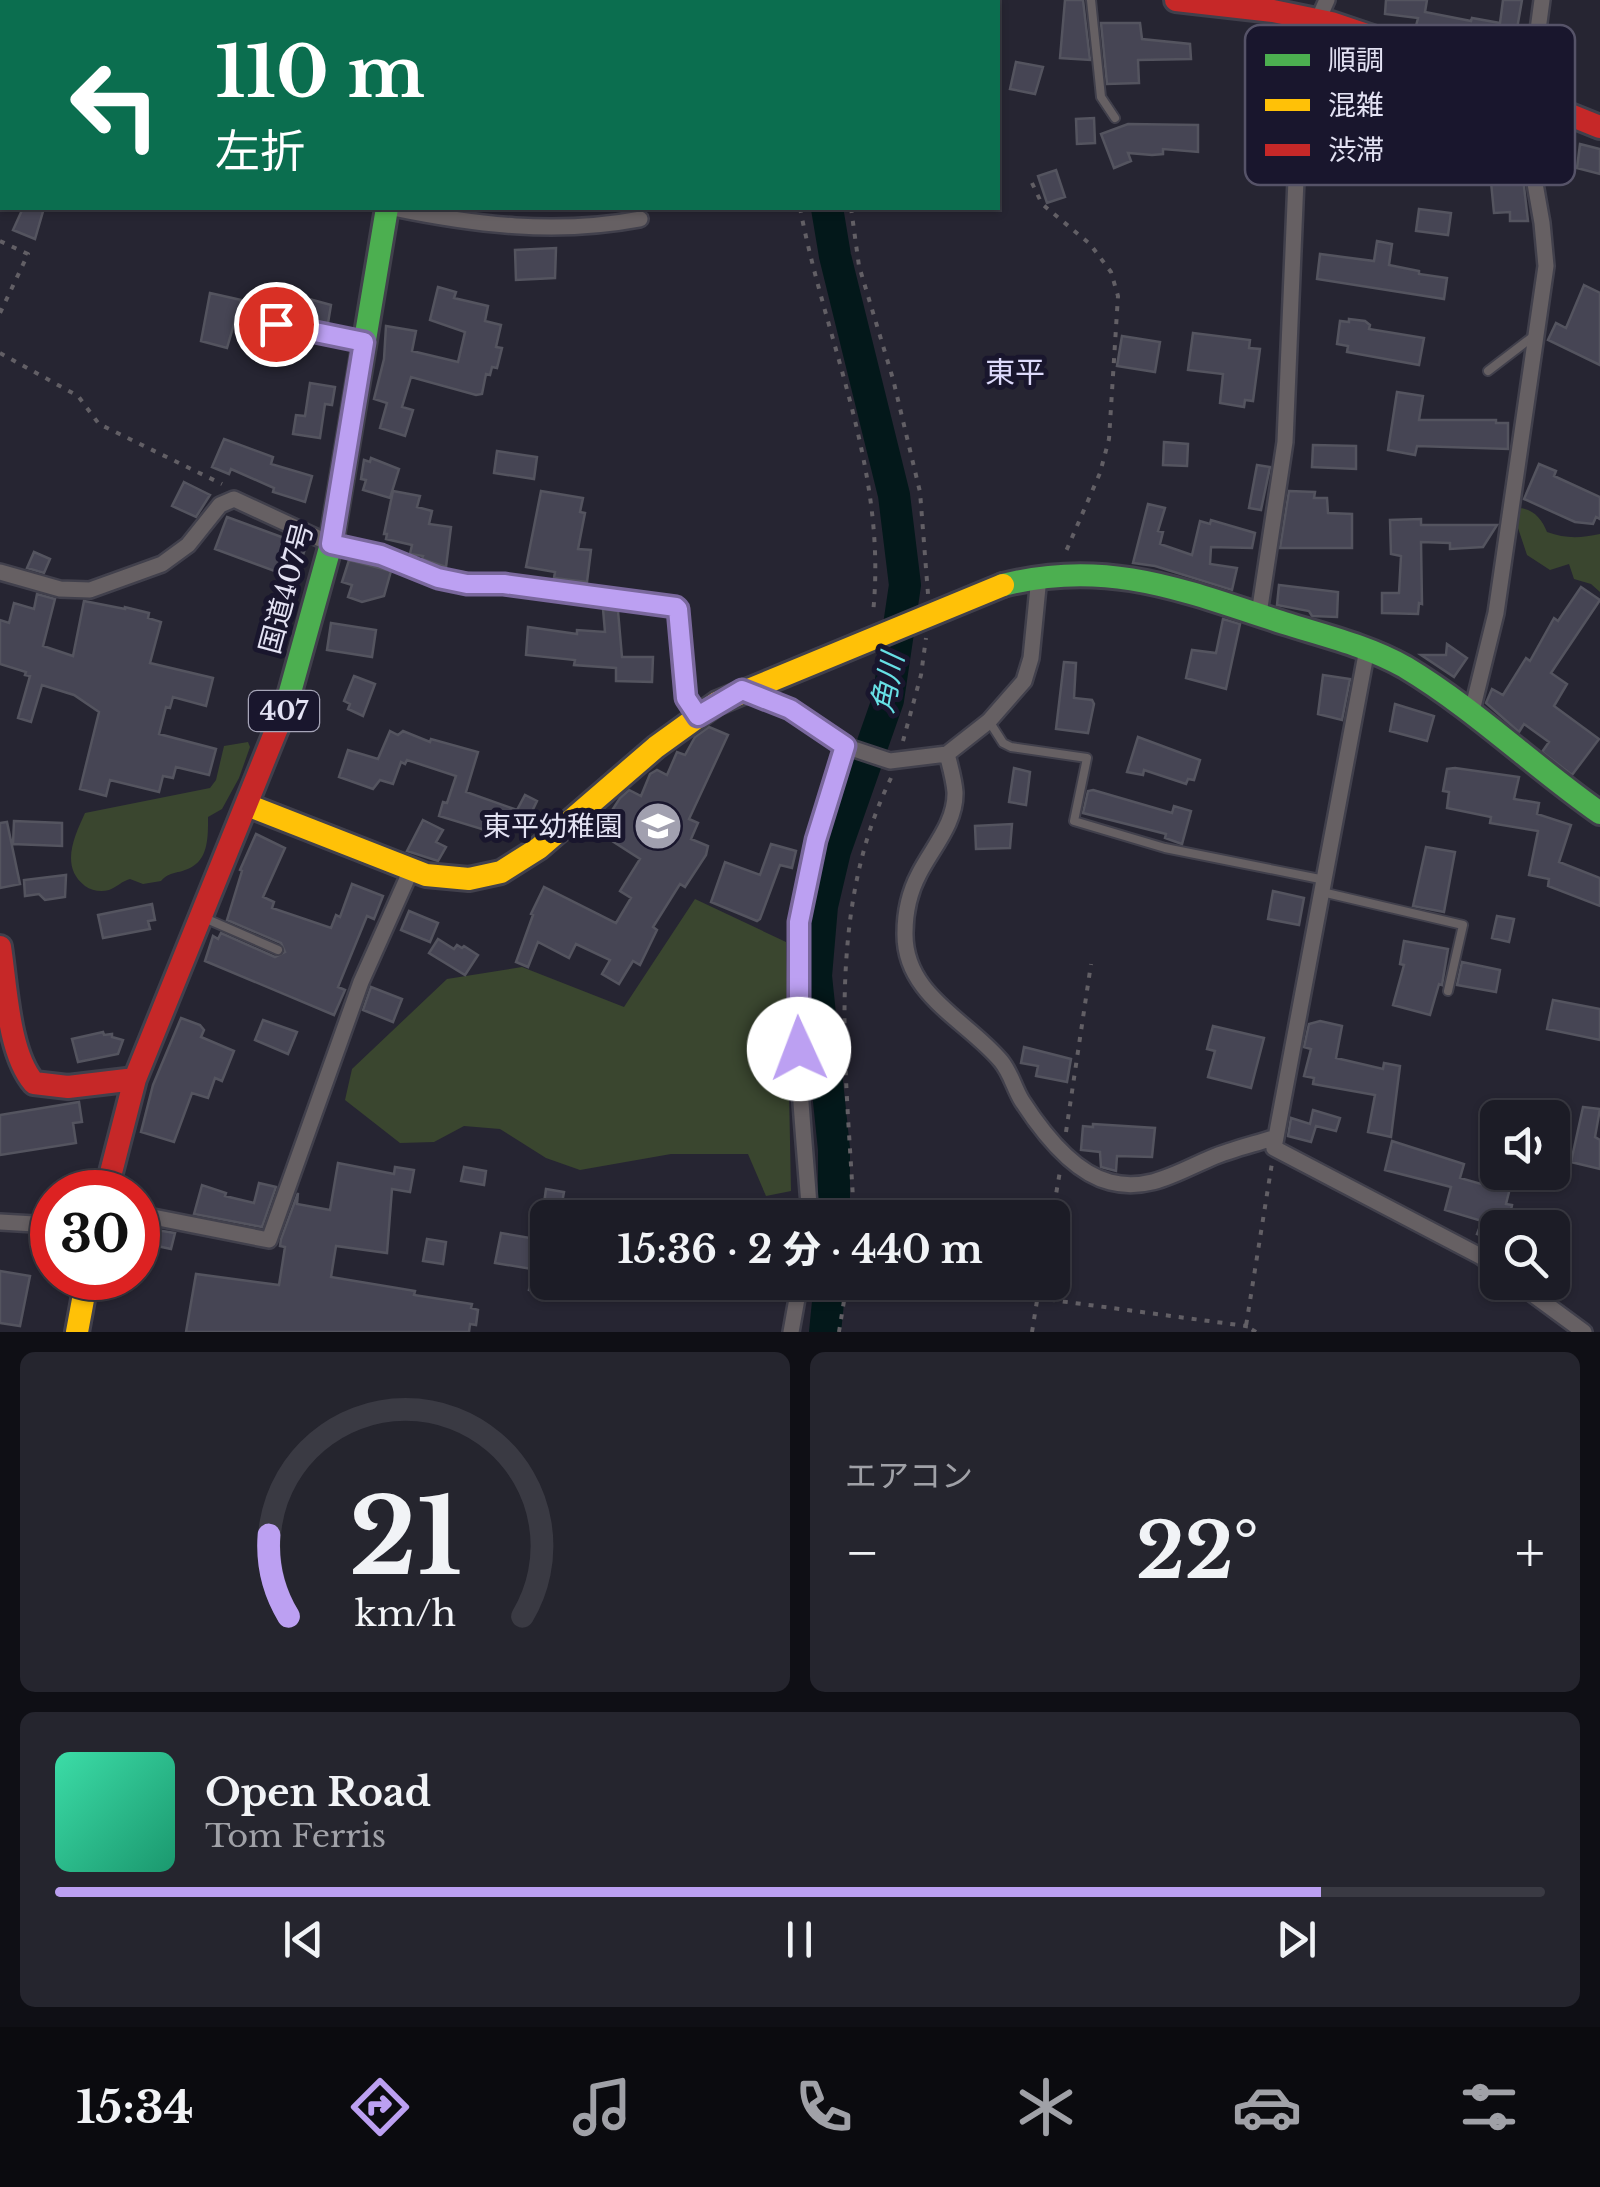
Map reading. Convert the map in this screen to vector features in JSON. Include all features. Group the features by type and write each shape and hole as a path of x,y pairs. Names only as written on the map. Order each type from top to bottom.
{"main road":[{"path":"1176,0 1320,13 1348,25"},
{"path":"1575,117 1600,127"},
{"name":"国道407号","path":"112,1170 135,1079 287,703 331,544 390,210"},
{"path":"247,804 440,878 470,879 501,872 517,864 698,716 742,690 1006,584 1051,576 1135,576 1367,649 1403,666 1472,711 1547,776 1600,813"},
{"path":"0,947 10,1017 26,1077 37,1086 135,1079"},
{"path":"77,1332 83,1300"}],"street":[{"path":"1538,25 1542,0"},
{"path":"1258,614 1285,442 1297,185"},
{"path":"1472,711 1496,613 1538,333 1546,266 1535,185"},
{"path":"400,210 461,222 538,228 597,227 640,219"},
{"path":"0,572 60,590 90,590 162,564 188,544 220,505 228,500 241,500 331,544 381,555 438,578 676,607 686,698 698,716"},
{"path":"742,690 790,709 847,746 894,761 948,754 990,721 1029,670 1051,576"},
{"path":"1275,1142 1367,649"},
{"path":"809,1200 800,1076 799,922 816,840 847,746"},
{"path":"948,754 955,794 950,820 907,904 904,936 909,964 921,986 958,1024 983,1039 1006,1068 1022,1100 1064,1152 1089,1174 1132,1186 1170,1178 1212,1158 1275,1142 1480,1256"},
{"path":"160,1218 269,1240 361,982 411,870"},
{"path":"0,1222 30,1224"},
{"path":"792,1332 797,1300"},
{"path":"1540,1300 1584,1332"}],"lane":[{"path":"1091,0 1101,98 1115,118"},
{"path":"251,319 364,342"},
{"path":"1488,371 1538,333"},
{"path":"990,721 1003,743 1010,747 1087,758 1074,820 1165,848 1463,924 1448,992"},
{"path":"200,916 278,950"}],"path":[{"path":"1032,183 1042,204 1090,244 1111,272 1118,296 1109,439 1100,473 1051,576"},
{"path":"800,210 811,265 847,385 872,493 878,557 873,636"},
{"path":"851,210 859,266 893,379 920,492 925,616 920,675 865,839 851,910 843,997 853,1200"},
{"path":"0,241 28,254 0,313"},
{"path":"0,353 78,396 99,424 220,484 241,500"},
{"path":"1055,1200 1091,964"},
{"path":"1245,1329 1275,1142"},
{"path":"840,1332 844,1300"},
{"path":"1032,1332 1037,1300"},
{"path":"1050,1300 1256,1332"}],"green space":[{"path":"1518,508 1532,512 1547,532 1574,537 1600,534 1600,592 1591,584 1574,579 1569,564 1550,570 1527,555 1517,525"},
{"path":"248,742 250,747 239,778 222,809 208,817 206,846 196,864 161,881 143,884 130,879 106,891 91,889 77,878 72,851 85,813 210,788 216,780 224,746"},
{"path":"695,899 786,942 791,1191 766,1196 748,1154 671,1154 580,1170 546,1158 500,1129 464,1126 434,1142 400,1143 345,1100 352,1069 447,979 522,967 624,1007"}],"building":[{"path":"1065,0 1083,0 1090,60 1060,58"},
{"path":"1386,0 1427,0 1425,12 1500,23 1503,0 1522,0 1518,25 1416,25 1418,18 1385,14"},
{"path":"1101,23 1140,23 1142,39 1190,44 1191,59 1138,60 1139,83 1107,84"},
{"path":"1016,62 1043,67 1035,94 1010,89"},
{"path":"1094,118 1095,143 1077,144 1076,119"},
{"path":"1128,124 1198,125 1198,152 1163,149 1163,154 1128,153 1131,161 1114,168 1101,134"},
{"path":"1580,144 1600,149 1600,174 1577,168"},
{"path":"1056,170 1065,197 1047,203 1038,176"},
{"path":"1491,185 1524,185 1528,221 1510,221 1510,212 1494,213"},
{"path":"1419,209 1451,213 1448,235 1416,231"},
{"path":"22,210 43,210 35,239 13,230"},
{"path":"1377,241 1392,244 1389,265 1447,278 1444,299 1317,279 1320,254 1374,261"},
{"path":"556,248 555,278 516,280 515,250"},
{"path":"1584,285 1600,293 1600,365 1548,340 1556,323 1566,328"},
{"path":"438,287 456,292 454,298 488,306 485,321 501,325 496,347 502,348 497,368 492,367 490,375 486,374 482,394 411,377 402,407 413,410 405,436 380,428 387,403 374,399 384,359 386,326 416,331 412,351 458,362 465,332 430,320"},
{"path":"210,293 241,300 227,348 201,341"},
{"path":"309,299 331,305 328,323 305,320"},
{"path":"1340,321 1365,321 1369,329 1424,338 1419,365 1347,352 1348,346 1337,344"},
{"path":"1193,333 1250,340 1249,348 1260,349 1253,401 1245,400 1244,407 1220,403 1223,374 1188,370"},
{"path":"262,335 288,339 284,359 258,355"},
{"path":"1122,336 1160,342 1155,372 1117,366"},
{"path":"310,383 335,387 332,405 325,404 320,438 293,434 296,415 305,416"},
{"path":"1397,392 1423,396 1419,420 1508,423 1508,449 1417,446 1415,455 1388,450"},
{"path":"224,439 273,457 271,464 312,476 305,502 273,492 274,488 231,469 229,474 212,467"},
{"path":"1164,442 1188,444 1187,466 1163,465"},
{"path":"1313,445 1356,446 1356,469 1312,467"},
{"path":"497,451 537,457 534,479 494,473"},
{"path":"371,458 399,469 390,498 363,490 364,460 370,462"},
{"path":"1539,464 1556,471 1554,476 1600,497 1600,519 1596,517 1593,524 1575,522 1524,499"},
{"path":"1257,465 1270,467 1261,510 1249,508"},
{"path":"184,482 210,495 196,517 172,506"},
{"path":"393,491 420,496 417,507 432,511 429,524 451,527 446,567 410,554 412,545 386,539"},
{"path":"541,491 583,498 580,512 585,513 578,549 591,550 587,582 554,578 555,572 526,567"},
{"path":"1289,491 1315,492 1314,498 1327,498 1328,513 1352,514 1352,548 1280,548"},
{"path":"1148,504 1165,508 1158,531 1163,532 1160,544 1192,555 1200,521 1210,524 1211,520 1255,533 1252,548 1211,547 1210,564 1237,568 1232,590 1133,563"},
{"path":"227,517 306,546 296,576 215,549"},
{"path":"1421,519 1421,525 1497,525 1483,547 1450,549 1450,543 1421,542 1422,604 1419,603 1418,614 1382,613 1382,593 1399,593 1401,556 1391,554 1390,520"},
{"path":"34,552 50,559 44,573 27,568"},
{"path":"349,560 391,571 384,596 362,602 348,597 352,585 342,582"},
{"path":"1279,585 1338,592 1337,617 1312,616 1309,611 1277,605"},
{"path":"1581,587 1600,600 1551,673 1567,684 1554,706 1599,739 1572,775 1542,752 1549,742 1524,724 1519,732 1486,703 1492,689 1503,695 1526,658 1530,661 1554,618 1558,621"},
{"path":"37,594 55,599 43,646 73,656 84,601 149,613 148,618 161,622 150,663 213,678 206,706 173,697 170,708 166,707 159,734 216,749 209,775 176,767 173,778 163,776 159,792 110,780 106,796 80,789 99,712 74,695 42,685 31,722 18,718 30,676 0,664 0,620 9,623 14,603 34,609"},
{"path":"603,609 618,611 622,657 653,657 652,682 616,681 616,668 574,665 575,660 526,655 528,627 577,634 577,630 605,632"},
{"path":"1223,619 1240,624 1226,689 1186,678 1192,650 1216,653"},
{"path":"331,623 376,630 372,657 327,650"},
{"path":"1447,644 1467,658 1454,677 1421,655 1446,655"},
{"path":"1064,662 1076,663 1074,698 1092,700 1094,704 1088,733 1056,729"},
{"path":"1323,675 1350,679 1342,720 1318,714"},
{"path":"354,676 375,684 363,716 348,709 350,704 344,701"},
{"path":"1395,704 1434,716 1427,741 1390,731"},
{"path":"709,727 728,735 689,819 698,823 691,839 708,846 706,855 685,887 680,884 653,927 657,930 640,965 633,961 619,984 602,974 610,960 576,944 569,958 538,942 528,967 516,962 544,887 616,923 631,898 620,891 640,859 598,832 620,798 629,790 641,796 650,774 657,770 667,775 677,752 685,755 695,737"},
{"path":"390,731 398,735 403,731 430,742 431,739 478,752 466,792 517,810 525,795 537,801 524,828 493,812 488,831 439,816 456,776 407,760 405,764 401,762 393,784 380,780 373,789 339,777 348,750 378,759"},
{"path":"1138,737 1200,760 1194,780 1188,779 1186,784 1144,770 1143,775 1127,772"},
{"path":"1014,768 1030,772 1026,805 1009,802"},
{"path":"1447,769 1519,777 1514,799 1539,803 1537,814 1571,825 1559,862 1600,878 1600,906 1548,886 1549,879 1529,875 1538,831 1490,823 1491,817 1447,808 1449,792 1443,791"},
{"path":"1088,791 1172,813 1174,806 1191,811 1182,844 1165,838 1166,834 1083,813"},
{"path":"423,820 443,830 436,842 446,847 438,861 407,851"},
{"path":"14,821 62,823 62,846 13,844"},
{"path":"7,822 20,884 0,888 0,823"},
{"path":"1012,824 1010,848 976,849 975,826"},
{"path":"256,834 285,848 263,897 274,902 272,908 331,928 336,915 340,917 352,884 383,896 374,919 367,916 338,987 345,990 334,1015 205,961 213,936 218,939 221,933 275,957 285,952 281,943 227,920 240,870"},
{"path":"771,844 796,851 792,868 780,865 760,919 711,902 725,862 760,875"},
{"path":"1426,847 1455,852 1444,912 1413,906"},
{"path":"66,875 65,897 45,900 39,894 25,896 24,880"},
{"path":"1273,891 1304,898 1299,925 1268,919"},
{"path":"152,904 155,920 148,921 150,929 103,938 98,915"},
{"path":"409,911 438,923 430,942 401,930"},
{"path":"1497,916 1514,919 1509,942 1492,938"},
{"path":"438,939 454,949 464,946 478,955 465,975 429,953"},
{"path":"1404,941 1448,949 1442,985 1439,984 1430,1015 1393,1005 1404,965 1400,964"},
{"path":"1462,962 1500,970 1496,992 1457,985"},
{"path":"371,987 402,999 393,1022 363,1010"},
{"path":"1553,1000 1600,1009 1600,1040 1547,1029"},
{"path":"181,1018 200,1025 204,1030 201,1037 234,1051 222,1081 215,1078 208,1098 192,1093 174,1142 141,1132 153,1085"},
{"path":"263,1020 297,1032 288,1054 255,1040"},
{"path":"1320,1021 1342,1026 1336,1058 1383,1069 1384,1063 1400,1066 1391,1137 1368,1132 1375,1095 1313,1084 1314,1078 1304,1076 1311,1049 1304,1047 1309,1024"},
{"path":"1213,1026 1264,1038 1251,1088 1208,1077 1215,1051 1207,1049"},
{"path":"103,1032 123,1040 118,1054 78,1062 72,1039"},
{"path":"1024,1047 1071,1059 1067,1082 1036,1076 1038,1066 1021,1063"},
{"path":"79,1102 82,1122 73,1123 76,1143 0,1155 0,1115"},
{"path":"1583,1107 1600,1109 1595,1137 1600,1140 1600,1169 1571,1162"},
{"path":"1313,1110 1340,1118 1336,1131 1316,1126 1311,1142 1288,1136 1291,1118 1310,1124"},
{"path":"1083,1126 1155,1128 1152,1157 1117,1156 1116,1171 1101,1167 1100,1152 1081,1150"},
{"path":"1392,1141 1464,1164 1460,1178 1480,1184 1480,1190 1510,1190 1506,1204 1512,1205 1511,1210 1480,1210 1480,1220 1445,1210 1451,1187 1385,1170"},
{"path":"338,1163 394,1174 395,1167 414,1170 410,1192 392,1189 387,1253 336,1246 331,1277 472,1304 471,1308 478,1310 476,1325 470,1324 469,1332 186,1332 196,1274 279,1285 285,1247 280,1246 281,1239 298,1193 297,1204 330,1210"},
{"path":"464,1167 486,1171 484,1185 461,1181"},
{"path":"259,1183 276,1187 262,1227 194,1214 202,1185 254,1203"},
{"path":"546,1189 564,1192 563,1200 544,1200"},
{"path":"160,1231 175,1233 171,1249 160,1247"},
{"path":"501,1233 530,1238 530,1269 495,1263"},
{"path":"427,1239 446,1242 443,1264 423,1261"},
{"path":"0,1271 30,1276 20,1326 0,1323"}],"waterway":[{"name":"角川","path":"827,210 835,256 894,495 905,585 888,700 835,851 822,906 816,976 834,1149 834,1200"},
{"name":"角川","path":"825,1332 828,1300"}],"traffic: fast":[{"path":"277,728 331,544 387,210"},
{"path":"1003,585 1077,575 1146,582 1361,647 1431,683 1600,813"}],"traffic: slow":[{"path":"247,805 426,875 469,879 501,872 539,848 656,747 717,703 1003,585"},
{"path":"77,1332 83,1300"}],"traffic: jam":[{"path":"1176,0 1273,11 1337,25"},
{"path":"1575,117 1600,127"},
{"path":"112,1170 135,1079 277,728"},
{"path":"0,947 13,1037 34,1083 68,1087 135,1079"}],"place":[{"name":"東平幼稚園","path":"658,826"}],"district":[{"name":"東平","path":"1015,373"}],"route":[{"path":"276,324 364,342 331,544 381,555 438,578 467,584 504,584 676,607 686,698 698,716 742,690 790,709 845,746 816,840 799,922 799,1049"}]}
